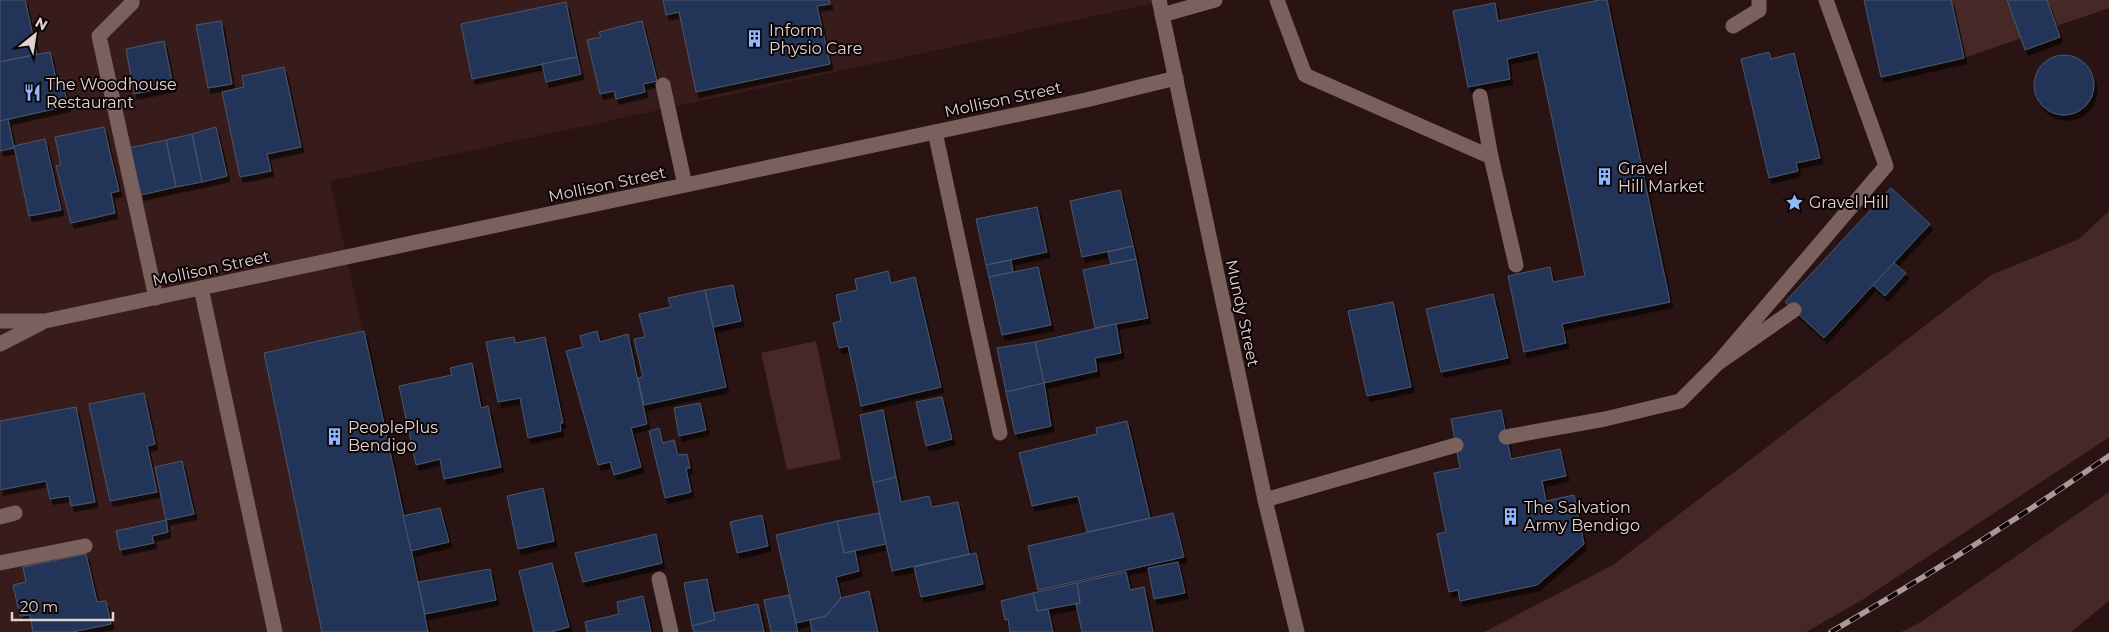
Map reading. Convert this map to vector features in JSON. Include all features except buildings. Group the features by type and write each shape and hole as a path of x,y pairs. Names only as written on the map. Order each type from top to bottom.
{"street":[{"path":"132,0 132,3 98,36 156,298"},
{"name":"Mundy Street","path":"1159,0 1265,500 1297,632"},
{"path":"1162,15 1215,0"},
{"path":"1277,0 1305,75 1491,157"},
{"path":"1733,26 1759,10 1759,0"},
{"path":"1506,436 1605,419 1680,401 1718,363 1886,166 1826,0"},
{"name":"Mollison Street","path":"0,321 45,321 1086,100 1176,78"},
{"path":"663,85 685,185"},
{"path":"1480,96 1491,157 1516,265"},
{"path":"935,132 1000,433"},
{"path":"201,288 276,632"},
{"path":"1718,363 1794,310"},
{"name":"Mollison Street","path":"0,344 45,321"},
{"path":"1265,500 1456,445"},
{"path":"0,563 85,546"},
{"path":"659,579 671,632"}],"shaded area":[{"path":"0,0 1168,0 330,181 428,632 0,632"},
{"path":"1951,0 2109,0 2109,8 1964,58"},
{"path":"2109,211 2109,437 2105,440 1862,600 1806,632 1484,632 1613,565 1991,275 2079,239"},
{"path":"816,341 841,459 787,470 761,353"},
{"path":"2109,492 2109,601 2071,632 1901,632 1921,622"}],"railway":[{"path":"1831,632 1972,547 2109,456"}],"place":[{"name":"Inform Physio Care","path":"755,39"},
{"name":"The Woodhouse Restaurant","path":"32,93"},
{"name":"Gravel Hill Market","path":"1604,177"},
{"name":"Gravel Hill","path":"1795,202"},
{"name":"PeoplePlus Bendigo","path":"334,436"},
{"name":"The Salvation Army Bendigo","path":"1510,516"}]}
